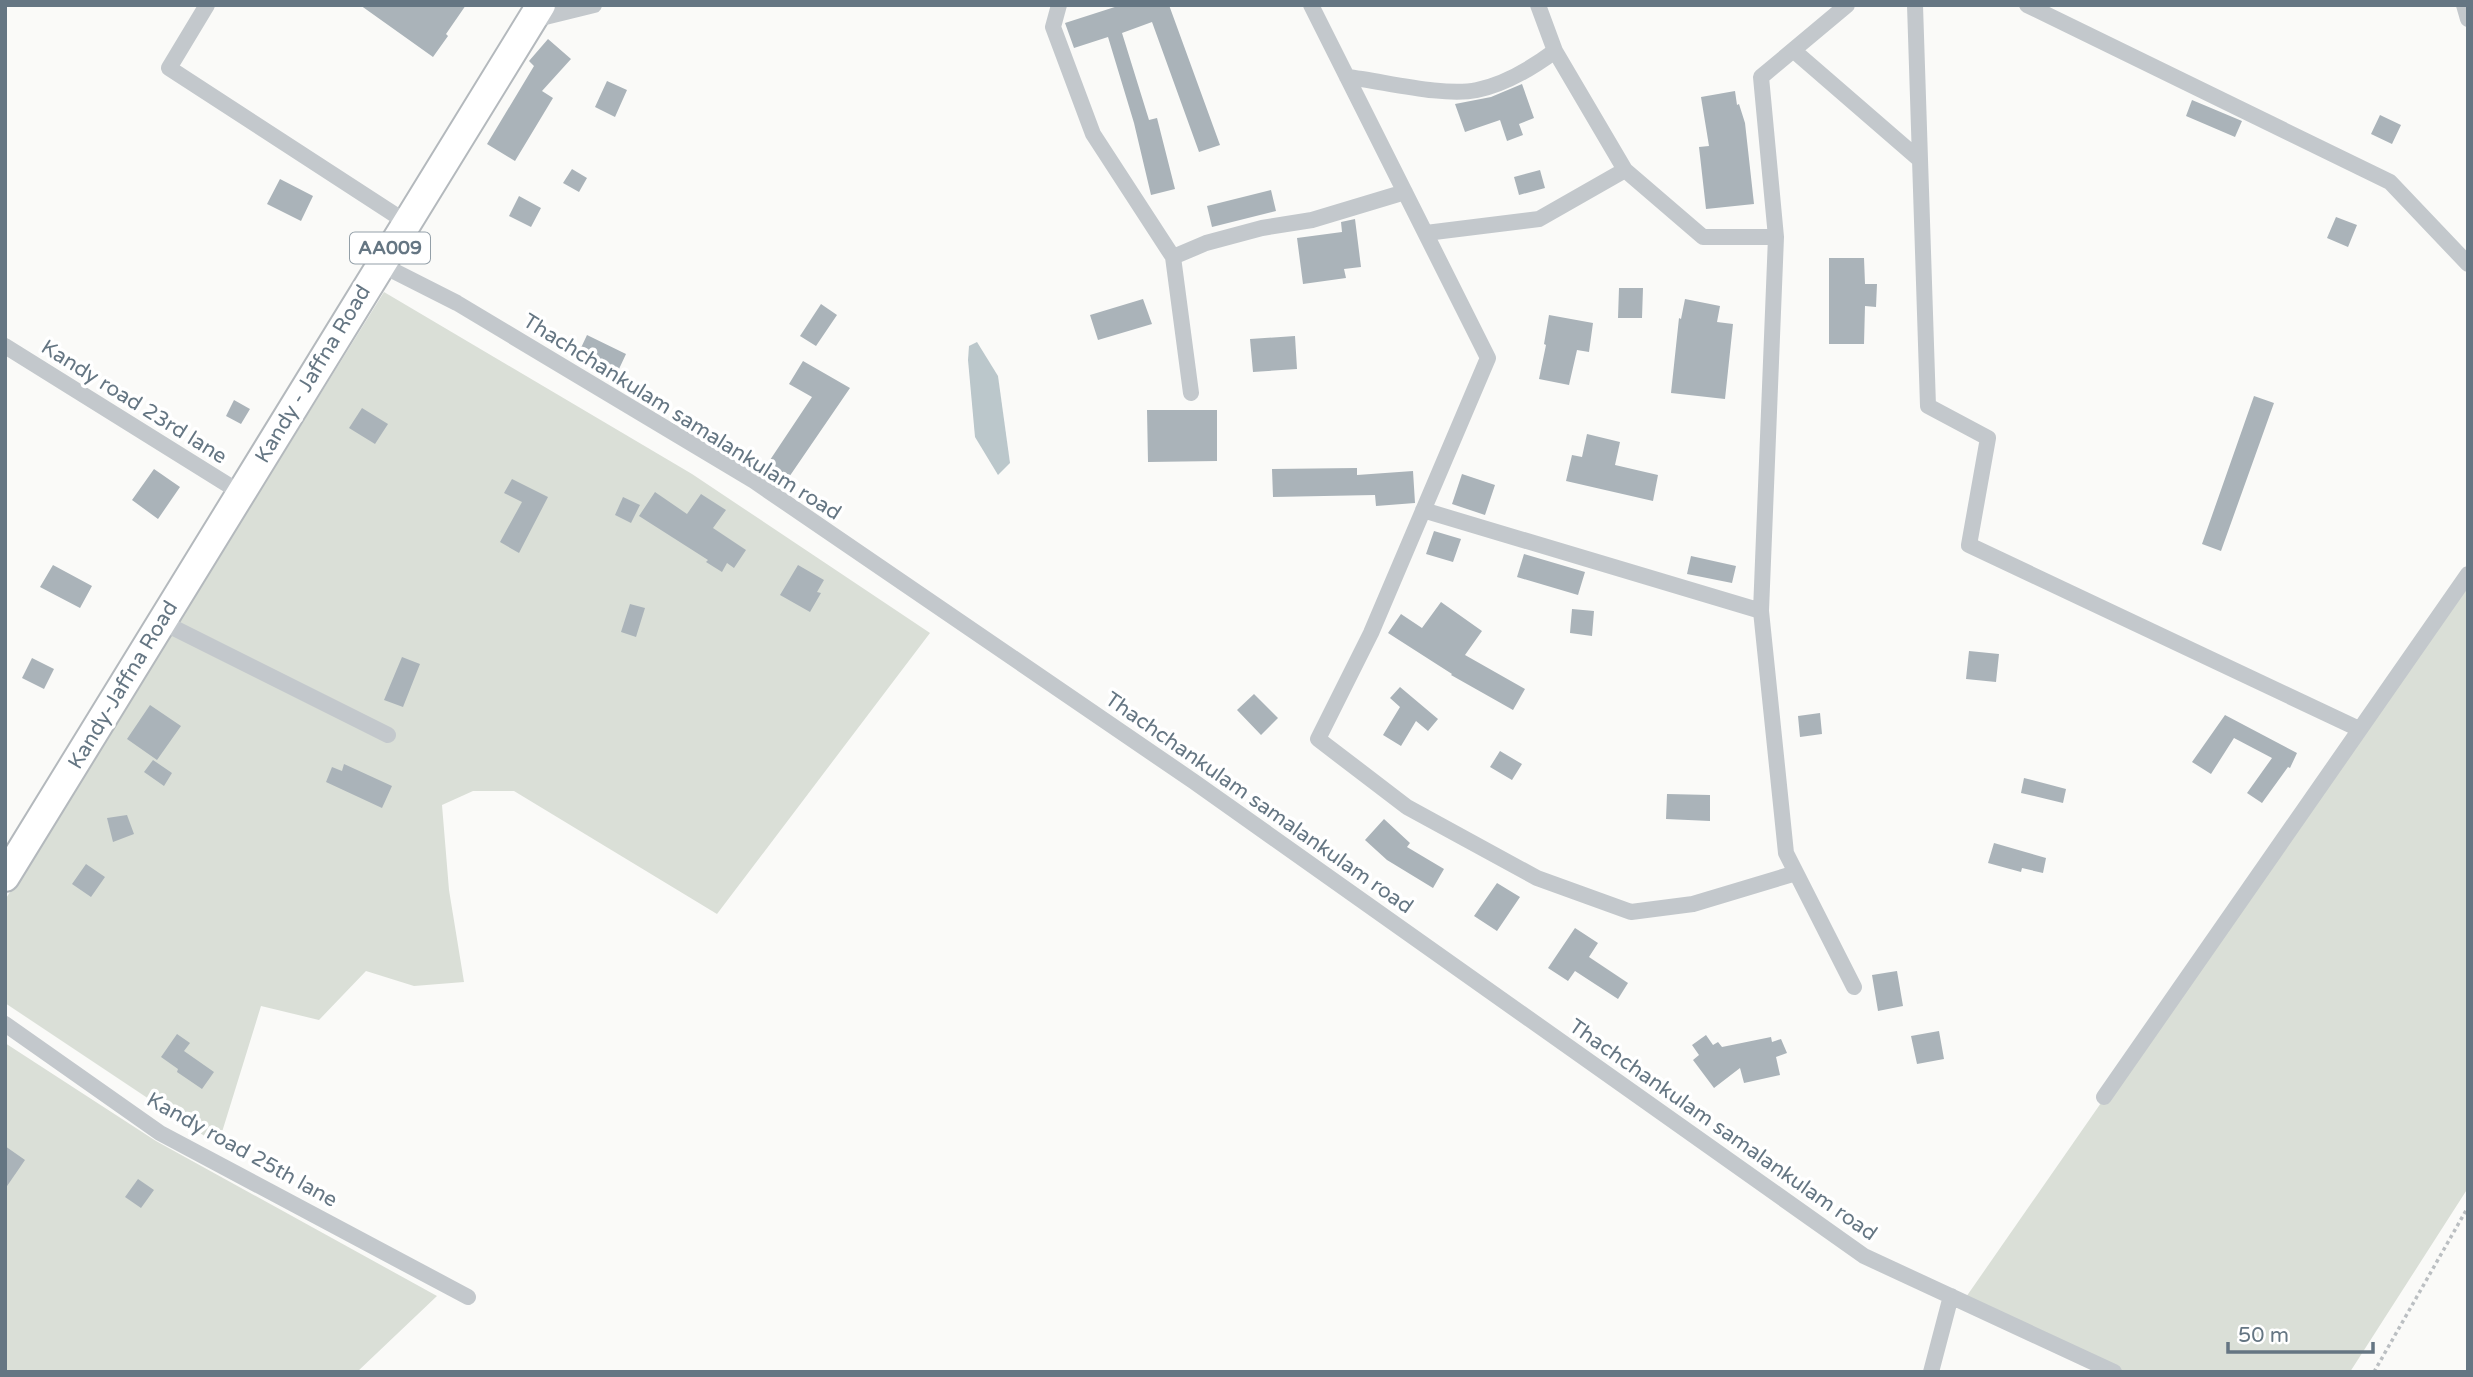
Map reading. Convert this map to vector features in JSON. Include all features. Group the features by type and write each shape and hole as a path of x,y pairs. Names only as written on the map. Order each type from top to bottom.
{"highway":[{"name":"Kandy - Jaffna Road","path":"241,493 537,12"},
{"name":"Kandy-Jaffna Road","path":"5,877 241,493"}],"street":[{"path":"207,5 169,68 407,222"},
{"path":"537,12 594,5"},
{"path":"1059,5 1053,27 1093,134 1173,257 1191,393"},
{"path":"1311,5 1488,358 1371,633 1318,739 1407,807 1537,878 1631,912 1693,904 1796,873"},
{"path":"1538,5 1555,51 1625,170 1703,237 1776,237"},
{"path":"1847,5 1761,78 1776,237 1761,611 1786,853 1854,987"},
{"path":"1914,5 1928,406 1987,438 1969,545 2360,729"},
{"path":"2027,5 2389,182 2468,264"},
{"path":"2464,5 2468,19"},
{"path":"1793,50 1920,160"},
{"path":"1347,77 1454,92 1476,90 1504,81 1533,67 1555,51"},
{"path":"1426,233 1539,219 1625,170"},
{"path":"1173,257 1206,243 1262,228 1312,220 1405,192"},
{"name":"Thachchankulam samalankulam road","path":"380,264 457,303 754,481 1193,781 1864,1256 2114,1372"},
{"name":"Kandy road 23rd lane","path":"5,346 241,493"},
{"path":"1423,510 1761,611"},
{"path":"2104,1097 2468,573"},
{"path":"162,622 388,735"},
{"name":"Kandy road 25th lane","path":"5,1024 160,1133 468,1297"},
{"path":"1931,1372 1951,1296"}],"path":[{"path":"2374,1372 2468,1207"}],"shaded area":[{"path":"384,292 692,474 930,633 717,914 514,791 473,791 442,805 449,890 464,982 414,986 366,971 319,1020 261,1006 218,1145 5,1003 5,900"},
{"path":"977,342 998,376 1010,463 998,475 975,437 968,360 969,346"},
{"path":"2468,575 2468,1188 2350,1372 2125,1372 1964,1300"},
{"path":"5,1043 156,1141 437,1296 357,1372 5,1372"}],"building":[{"path":"360,5 466,5 433,57"},
{"path":"1121,5 1169,5 1220,145 1199,152 1152,22 1122,33 1149,120 1157,118 1175,189 1151,195 1134,123 1108,37 1074,48 1065,23"},
{"path":"548,39 571,59 542,91 553,98 515,161 487,144 534,66 529,61"},
{"path":"607,81 627,90 615,117 595,107"},
{"path":"1522,84 1534,118 1519,124 1523,135 1507,141 1500,120 1465,132 1455,104 1491,97"},
{"path":"1735,91 1737,105 1739,104 1745,123 1754,204 1706,209 1699,147 1709,146 1701,97"},
{"path":"2192,100 2242,121 2235,137 2186,116"},
{"path":"2380,115 2401,125 2392,144 2371,134"},
{"path":"572,169 587,178 579,192 563,183"},
{"path":"1540,170 1545,188 1519,195 1514,177"},
{"path":"280,179 313,196 301,221 267,204"},
{"path":"1271,190 1276,211 1212,227 1207,206"},
{"path":"519,196 541,208 531,227 509,216"},
{"path":"2336,217 2357,225 2348,247 2327,238"},
{"path":"1355,219 1361,267 1344,269 1346,278 1303,284 1297,238 1342,232 1341,222"},
{"path":"1829,258 1864,258 1865,284 1877,284 1876,307 1865,306 1864,344 1829,344"},
{"path":"1619,288 1643,288 1642,318 1618,318"},
{"path":"1143,299 1152,324 1098,340 1090,315"},
{"path":"1685,299 1720,306 1717,322 1733,324 1725,399 1671,393 1679,318 1681,319"},
{"path":"821,304 837,315 816,346 800,336"},
{"path":"1549,315 1593,323 1589,352 1577,350 1569,385 1539,379"},
{"path":"587,335 626,354 619,369 580,350"},
{"path":"1295,336 1297,369 1253,372 1250,339"},
{"path":"803,361 850,388 787,480 766,466 812,397 789,384"},
{"path":"2254,396 2274,403 2221,551 2202,544"},
{"path":"234,400 250,409 241,424 226,416"},
{"path":"362,408 388,424 375,444 349,428"},
{"path":"1147,410 1217,410 1217,461 1148,462"},
{"path":"1587,434 1620,442 1615,465 1658,475 1653,501 1566,481 1572,455 1582,457"},
{"path":"1357,468 1357,475 1413,471 1415,503 1376,506 1375,495 1273,497 1272,469"},
{"path":"154,469 180,487 158,519 132,500"},
{"path":"1462,474 1495,485 1485,515 1452,504"},
{"path":"512,479 548,497 519,553 500,542 522,502 504,493"},
{"path":"655,492 687,514 701,494 726,510 713,528 746,550 734,568 727,563 722,572 706,562 708,560 639,516"},
{"path":"623,497 640,505 631,523 615,515"},
{"path":"1434,531 1461,539 1453,562 1426,554"},
{"path":"1524,554 1585,572 1578,595 1517,577"},
{"path":"1691,556 1736,566 1732,583 1687,574"},
{"path":"53,565 92,586 80,608 40,587"},
{"path":"798,565 824,580 817,592 821,593 810,612 780,595"},
{"path":"1441,602 1482,631 1465,655 1525,689 1513,710 1451,675 1388,633 1401,614 1422,628"},
{"path":"630,604 645,608 636,637 621,632"},
{"path":"1572,609 1594,611 1592,636 1570,633"},
{"path":"1969,651 1999,654 1996,682 1966,679"},
{"path":"402,657 420,664 403,707 384,700"},
{"path":"32,658 54,669 44,689 22,678"},
{"path":"1400,687 1438,719 1428,731 1416,721 1401,746 1383,735 1400,707 1390,698"},
{"path":"1254,694 1278,718 1261,735 1237,710"},
{"path":"150,705 181,726 157,760 127,739"},
{"path":"1820,713 1822,734 1800,737 1798,716"},
{"path":"2225,715 2297,753 2290,768 2288,767 2262,803 2247,793 2272,758 2234,738 2211,774 2192,762"},
{"path":"1500,751 1522,764 1512,780 1490,767"},
{"path":"153,760 172,773 164,786 144,772"},
{"path":"344,764 392,786 382,808 326,782 332,767 342,771"},
{"path":"2024,778 2066,789 2063,803 2021,793"},
{"path":"1667,794 1710,795 1710,821 1666,819"},
{"path":"127,815 134,834 113,842 107,818"},
{"path":"1384,819 1410,843 1407,847 1444,869 1433,888 1387,860 1365,840"},
{"path":"1994,843 2046,858 2043,873 2022,868 2021,872 1988,863"},
{"path":"86,864 105,877 91,897 72,884"},
{"path":"1497,883 1520,897 1497,931 1474,916"},
{"path":"1575,928 1598,943 1589,957 1628,983 1618,999 1575,971 1568,981 1548,968"},
{"path":"1897,971 1903,1006 1878,1011 1872,975"},
{"path":"1939,1031 1944,1059 1917,1064 1911,1036"},
{"path":"177,1034 190,1043 184,1051 214,1072 202,1089 161,1057"},
{"path":"1706,1035 1713,1045 1718,1042 1722,1047 1771,1037 1772,1042 1781,1039 1787,1053 1776,1057 1780,1075 1744,1083 1740,1068 1714,1088 1693,1060 1699,1055 1692,1045"},
{"path":"5,1146 25,1160 5,1189"},
{"path":"138,1179 154,1190 141,1208 125,1197"}]}
